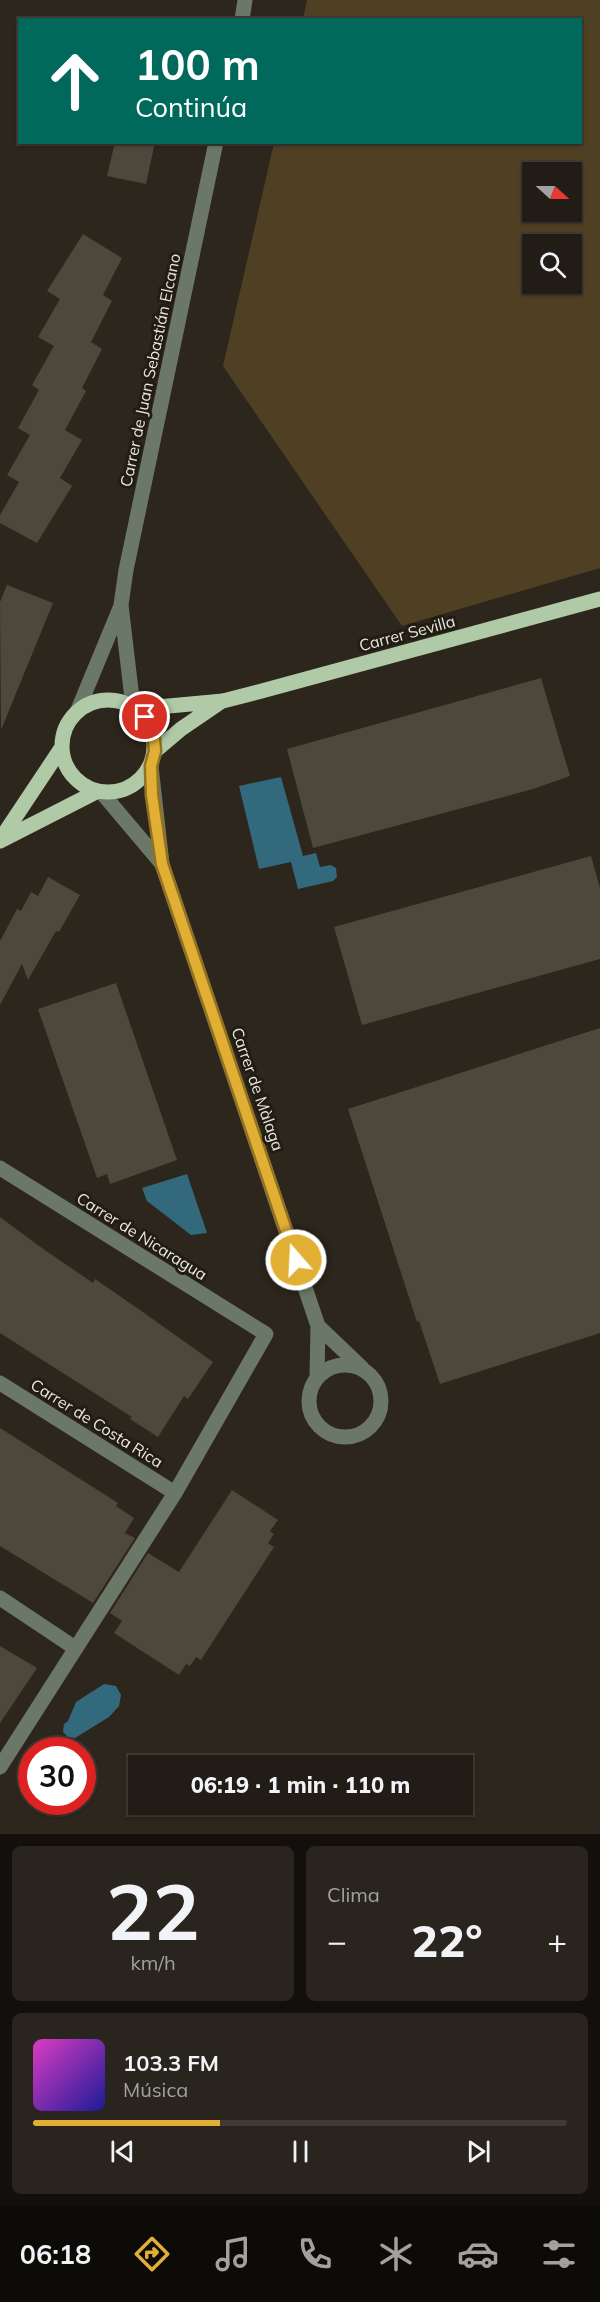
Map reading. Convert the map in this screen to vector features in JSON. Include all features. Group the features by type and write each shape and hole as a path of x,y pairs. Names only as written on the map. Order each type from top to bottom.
{"main road":[{"name":"Carrer Sevilla","path":"135,708 223,700 600,599"},
{"path":"105,700 120,701 135,708 151,728 153,759 143,778 131,787 117,792 99,792 82,785 71,775 64,762 62,747 64,734 77,711 90,703 105,700"},
{"name":"Carrer Sevilla","path":"153,759 181,729 223,700"},
{"path":"0,840 62,747"},
{"path":"0,840 99,792"}],"street":[{"path":"242,18 245,0"},
{"name":"Carrer de Juan Sebastián Elcano","path":"77,711 121,605 126,570 216,144"},
{"name":"Carrer de Juan Sebastián Elcano","path":"121,605 135,708"},
{"name":"Carrer de Màlaga","path":"153,759 162,864 318,1326 317,1377"},
{"name":"Carrer de Màlaga","path":"99,792 162,864"},
{"name":"Carrer de Nicaragua","path":"0,1168 266,1334 175,1493"},
{"name":"Carrer de Màlaga","path":"318,1326 363,1370"},
{"path":"349,1364 374,1378 380,1392 381,1408 374,1423 361,1434 346,1437 330,1434 318,1425 310,1411 309,1393 317,1377 331,1367 349,1364"},
{"name":"Carrer de Costa Rica","path":"0,1383 175,1493"},
{"path":"0,1767 175,1493"},
{"path":"0,1598 75,1648"}],"shaded area":[{"path":"307,0 600,0 600,568 402,626 223,366 274,144 582,144 582,18 303,18"}],"water":[{"path":"281,777 303,856 316,853 320,867 331,865 336,868 337,877 333,881 298,889 291,862 259,869 239,786"},
{"path":"187,1174 207,1233 191,1235 147,1201 142,1188"},
{"path":"104,1684 116,1686 121,1695 119,1706 109,1717 77,1737 68,1737 63,1732 64,1724 68,1721 76,1702"}],"building":[{"path":"115,144 155,144 146,184 107,176"},
{"path":"83,234 122,258 103,295 112,301 91,342 102,349 82,388 86,391 65,430 82,440 60,478 72,486 37,543 0,523 0,515 19,482 7,475 30,435 18,428 39,390 32,385 54,346 38,337 60,299 47,291"},
{"path":"7,585 53,603 1,730 0,602"},
{"path":"541,678 570,776 533,789 313,848 287,749"},
{"path":"591,856 600,888 600,959 362,1025 334,927"},
{"path":"48,877 80,895 28,980 22,964 0,1005 0,941 17,909 21,911 31,892 38,896"},
{"path":"116,983 177,1160 110,1184 107,1174 97,1178 38,1009"},
{"path":"600,1028 600,1333 440,1384 419,1321 417,1322 348,1109"},
{"path":"0,1217 93,1283 95,1279 213,1362 188,1399 184,1396 158,1437 130,1419 132,1417 0,1333"},
{"path":"0,1428 118,1503 116,1506 134,1518 125,1533 135,1538 93,1603 0,1546"},
{"path":"232,1490 278,1520 270,1531 274,1534 268,1543 274,1547 201,1660 196,1657 190,1666 186,1664 179,1675 114,1633 122,1621 110,1613 148,1553 179,1572"},
{"path":"0,1646 37,1668 0,1723"}],"route":[{"path":"145,717 154,739 155,751 151,766 152,795 162,864 296,1260"}]}
